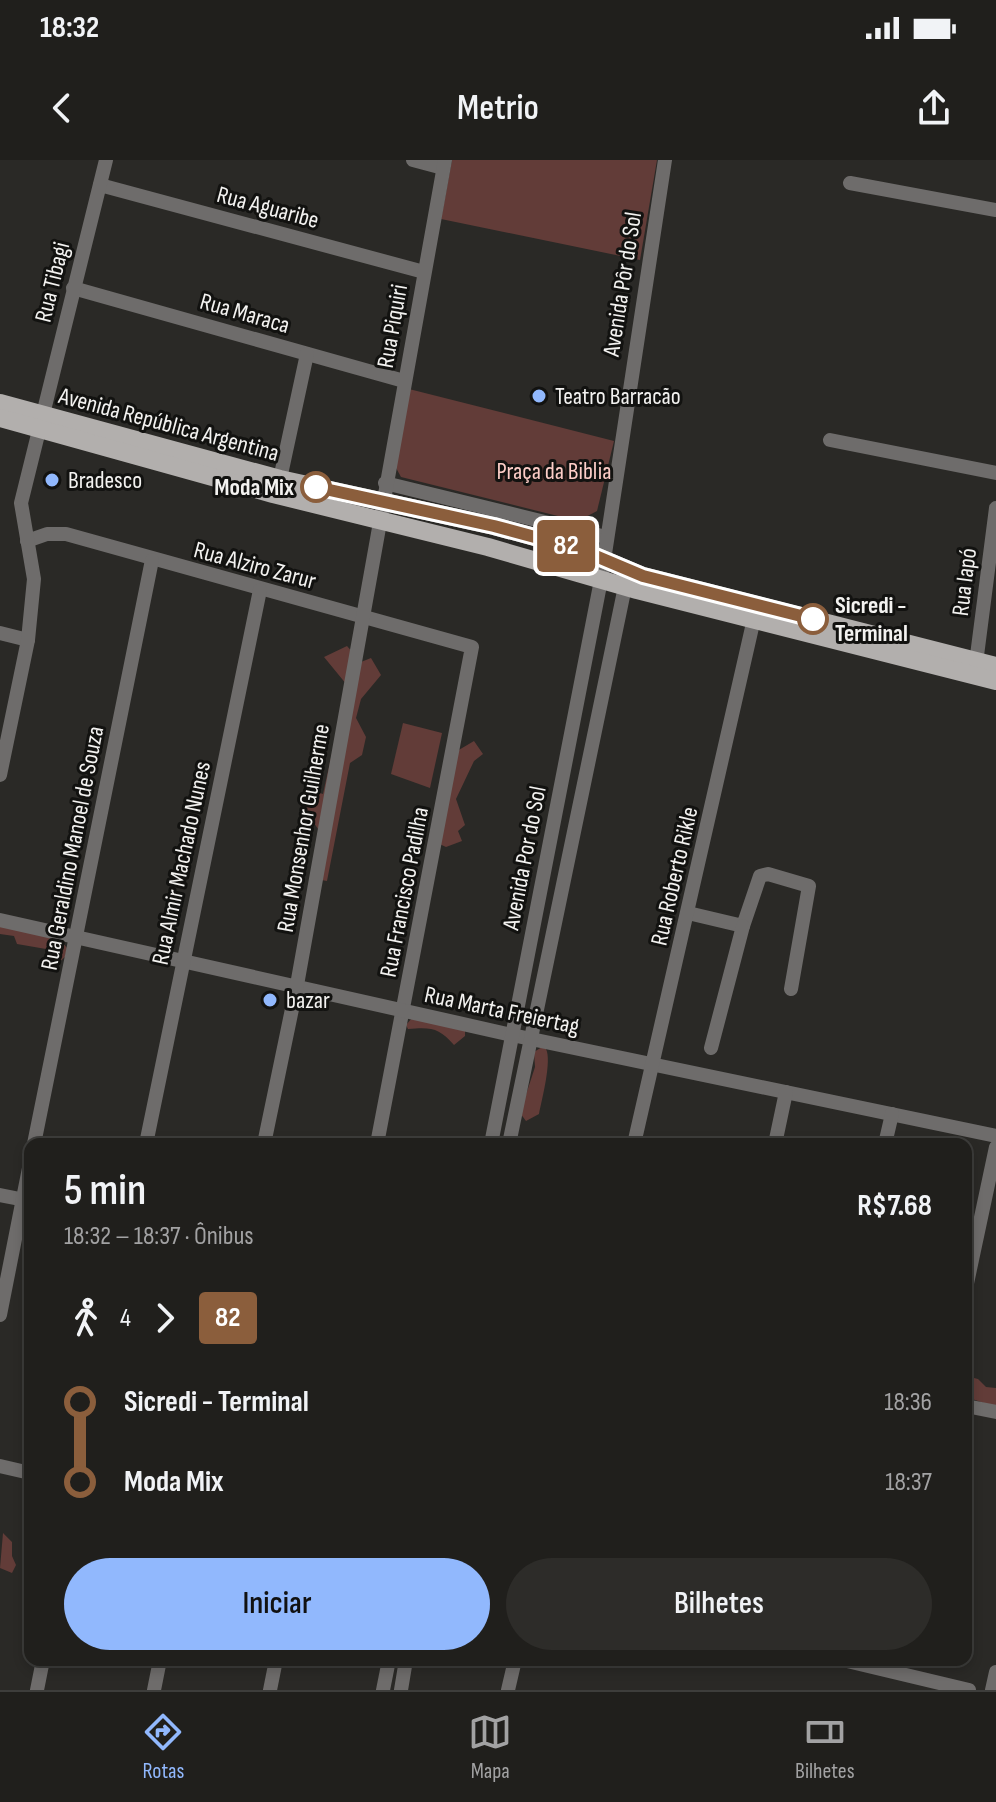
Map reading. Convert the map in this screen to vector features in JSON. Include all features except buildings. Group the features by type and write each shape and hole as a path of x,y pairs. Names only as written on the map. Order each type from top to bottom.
{"main road":[{"name":"Avenida República Argentina","path":"0,403 40,422 494,526 604,559 627,579"},
{"name":"Avenida República Argentina","path":"0,418 40,422 382,501 601,580 627,579"},
{"path":"627,579 975,668 996,681"},
{"path":"975,668 996,666"}],"street":[{"name":"Rua Tibagi","path":"0,775 28,640 34,579 21,503 106,160"},
{"path":"413,160 444,164"},
{"name":"Avenida Pôr do Sol","path":"604,559 665,160"},
{"name":"Rua Piquiri","path":"382,501 444,164"},
{"path":"850,183 996,210"},
{"name":"Rua Aguaribe","path":"100,185 424,272"},
{"name":"Rua Maraca","path":"73,288 404,381"},
{"path":"280,479 307,354"},
{"path":"830,440 996,473"},
{"name":"Avenida República Argentina","path":"382,501 606,537"},
{"name":"Rua Monsenhor Guilherme","path":"265,1138 297,985 382,501"},
{"name":"Rua Iapó","path":"975,668 996,508"},
{"name":"Rua Alziro Zarur","path":"27,541 47,534 66,534 472,647"},
{"name":"Avenida Por do Sol","path":"492,1138 604,559"},
{"name":"Rua Geraldino Manoel de Souza","path":"35,1138 152,560"},
{"name":"Avenida Por do Sol","path":"510,1138 627,579"},
{"name":"Rua Almir Machado Nunes","path":"147,1138 260,590"},
{"name":"Rua Roberto Rikle","path":"635,1138 756,611"},
{"path":"0,633 28,640"},
{"name":"Rua Francisco Padilha","path":"378,1138 472,647"},
{"path":"711,1048 743,926 760,876 768,874 809,886 791,989"},
{"path":"688,913 743,926"},
{"name":"Rua Marta Freiertag","path":"0,920 530,1039 996,1136"},
{"path":"776,1138 786,1092"},
{"path":"886,1138 892,1114"},
{"path":"972,1260 996,1147"},
{"path":"0,1195 24,1201"},
{"path":"0,1315 24,1210"},
{"path":"972,1407 996,1412"},
{"path":"0,1466 24,1472"},
{"path":"37,1690 42,1666"},
{"path":"154,1690 159,1666"},
{"path":"270,1690 275,1666"},
{"path":"383,1690 388,1666"},
{"path":"401,1690 405,1666"},
{"path":"508,1690 514,1666"},
{"path":"887,1666 969,1690"},
{"path":"992,1690 996,1672"}],"green space":[{"path":"452,160 657,160 640,260 441,219"},
{"name":"Praça da Biblia","path":"409,389 614,441 597,511 578,521 401,477 395,466"},
{"path":"347,646 361,662 371,658 381,675 361,699 356,718 366,737 362,755 350,763 327,881 310,878 320,832 304,808 308,789 323,794 347,685 324,657"},
{"path":"403,723 442,733 430,788 391,774"},
{"path":"474,741 483,754 474,761 456,799 465,825 458,831 462,841 446,847 435,842 452,754"},
{"path":"0,923 61,941 67,948 65,957 58,963 46,949 17,944 14,936 0,934"},
{"path":"412,1018 465,1030 465,1036 454,1045 434,1030 408,1029 406,1025"},
{"path":"542,1047 546,1049 548,1062 539,1114 526,1121 520,1113 535,1067 534,1052"},
{"path":"972,1378 986,1387 996,1388 996,1407 972,1399"},
{"path":"3,1533 12,1542 16,1565 12,1573 0,1568"}],"bus line":[{"name":"82","path":"316,487 494,526 579,549 643,576 813,619"}],"place":[{"name":"Teatro Barracão","path":"539,396"},
{"name":"Bradesco","path":"52,480"},
{"name":"Moda Mix","path":"316,487"},
{"name":"Sicredi - Terminal","path":"813,619"},
{"name":"bazar","path":"270,1000"}]}
